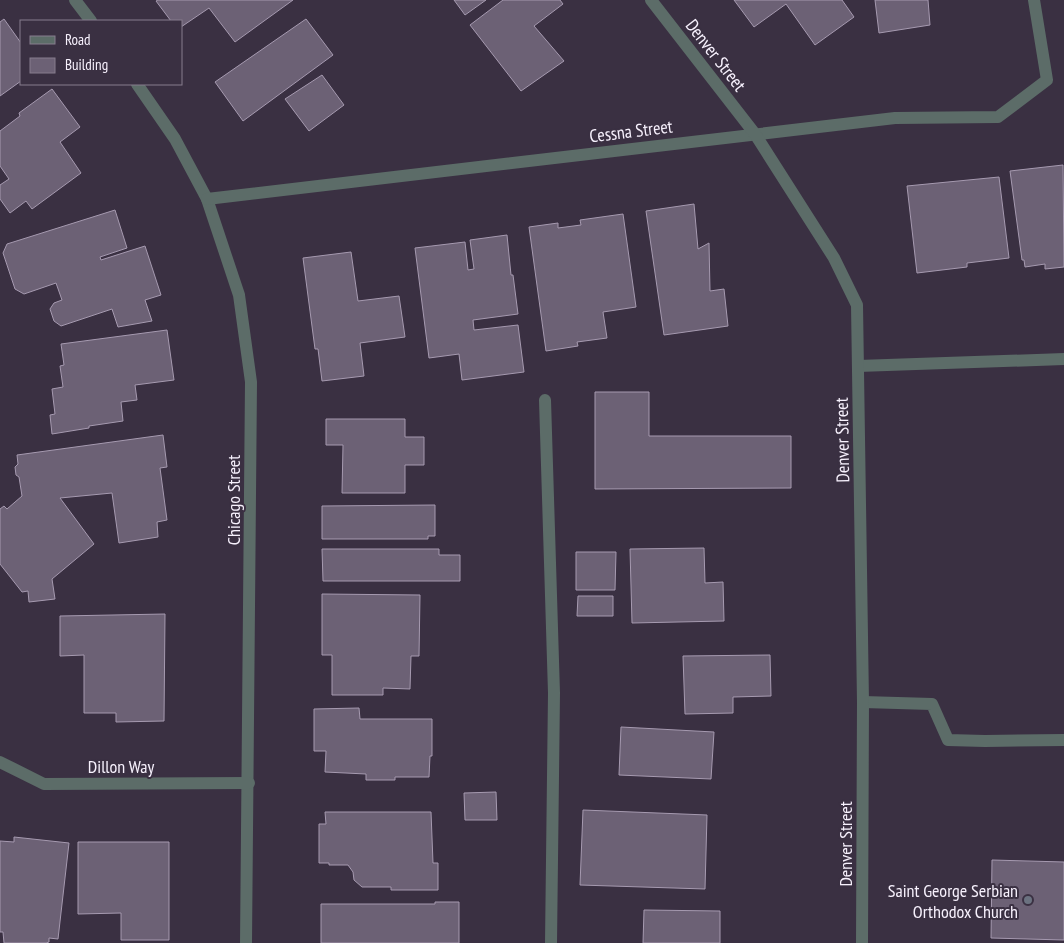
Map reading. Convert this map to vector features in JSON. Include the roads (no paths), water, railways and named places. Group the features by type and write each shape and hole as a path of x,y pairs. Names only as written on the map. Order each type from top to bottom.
{"street":[{"path":"75,0 90,20"},
{"name":"Denver Street","path":"651,0 754,134 834,258 857,305 863,702 862,943"},
{"name":"Cessna Street","path":"207,199 896,118 998,117 1047,80 1034,0"},
{"name":"Chicago Street","path":"138,85 175,139 207,199 239,295 251,382 249,783 246,943"},
{"path":"858,366 1064,359"},
{"path":"545,400 554,693 551,943"},
{"path":"863,702 932,704 948,740 1064,740"},
{"name":"Dillon Way","path":"0,762 44,784 249,783"}],"place":[{"name":"Saint George Serbian Orthodox Church","path":"1028,900"}]}
